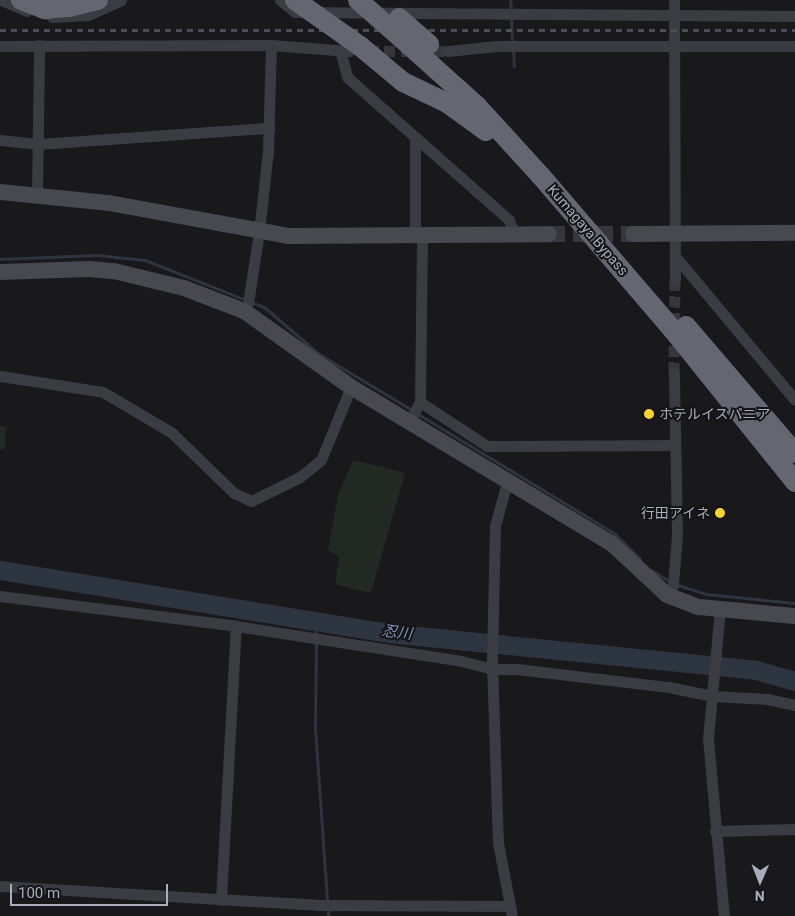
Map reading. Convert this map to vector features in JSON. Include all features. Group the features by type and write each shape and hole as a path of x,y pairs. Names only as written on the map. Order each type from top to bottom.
{"highway":[{"path":"22,0 45,9 69,8 98,0"},
{"path":"46,0 69,8"},
{"path":"295,0 350,49 403,82 467,115 541,176"},
{"name":"Kumagaya Bypass","path":"358,0 419,44 511,124 795,452"},
{"name":"Kumagaya Bypass","path":"379,0 541,176 673,330 795,482"}],"street":[{"path":"1,0 39,17 70,17 88,15 121,0"},
{"path":"280,0 295,12 795,16"},
{"path":"674,0 675,279"},
{"path":"37,195 38,45"},
{"path":"244,311 248,303 259,232 269,128 271,45"},
{"path":"0,46 271,45 350,49 347,76 509,220 514,234"},
{"path":"448,51 497,46 795,46"},
{"path":"0,140 38,144 269,128"},
{"path":"415,137 419,234 415,412"},
{"path":"0,192 108,203 288,236 550,234"},
{"path":"633,234 795,233"},
{"path":"675,256 795,400"},
{"path":"0,272 89,269 114,272 184,288 244,311 351,387 415,412 487,446 675,445"},
{"path":"670,590 677,534 674,373"},
{"path":"0,376 103,392 172,433 234,493 251,501 300,477 321,460 351,387"},
{"path":"415,412 508,482 611,543 670,590 699,607 795,616"},
{"path":"0,886 320,905 511,911 498,842 492,666 495,526 508,482"},
{"path":"0,596 236,626 315,641 492,666 767,699 795,705"},
{"path":"720,609 708,738 724,916"},
{"path":"221,900 236,626"},
{"path":"715,831 795,829"}],"shaded area":[{"path":"0,426 6,427 5,450 0,449"},
{"path":"353,460 405,473 371,593 335,584 339,557 328,550 338,494"}],"waterway":[{"path":"510,0 511,10"},
{"path":"511,17 512,43"},
{"path":"513,49 514,66"},
{"path":"0,259 97,255 145,260 264,307 319,354 412,410"},
{"path":"418,414 615,534 640,559"},
{"name":"忍川","path":"0,570 388,633 756,670 795,681"},
{"path":"651,570 669,581"},
{"path":"675,584 706,594 795,603"},
{"path":"316,621 316,636"},
{"path":"316,642 315,728 328,916"}],"tunnel":[{"path":"368,51 448,51"},
{"path":"549,234 633,234"},
{"path":"674,373 675,279"}],"railway":[{"path":"0,30 795,30"}],"place":[{"name":"ホテルイスパニア","path":"649,414"},
{"name":"行田アイネ","path":"720,513"}]}
